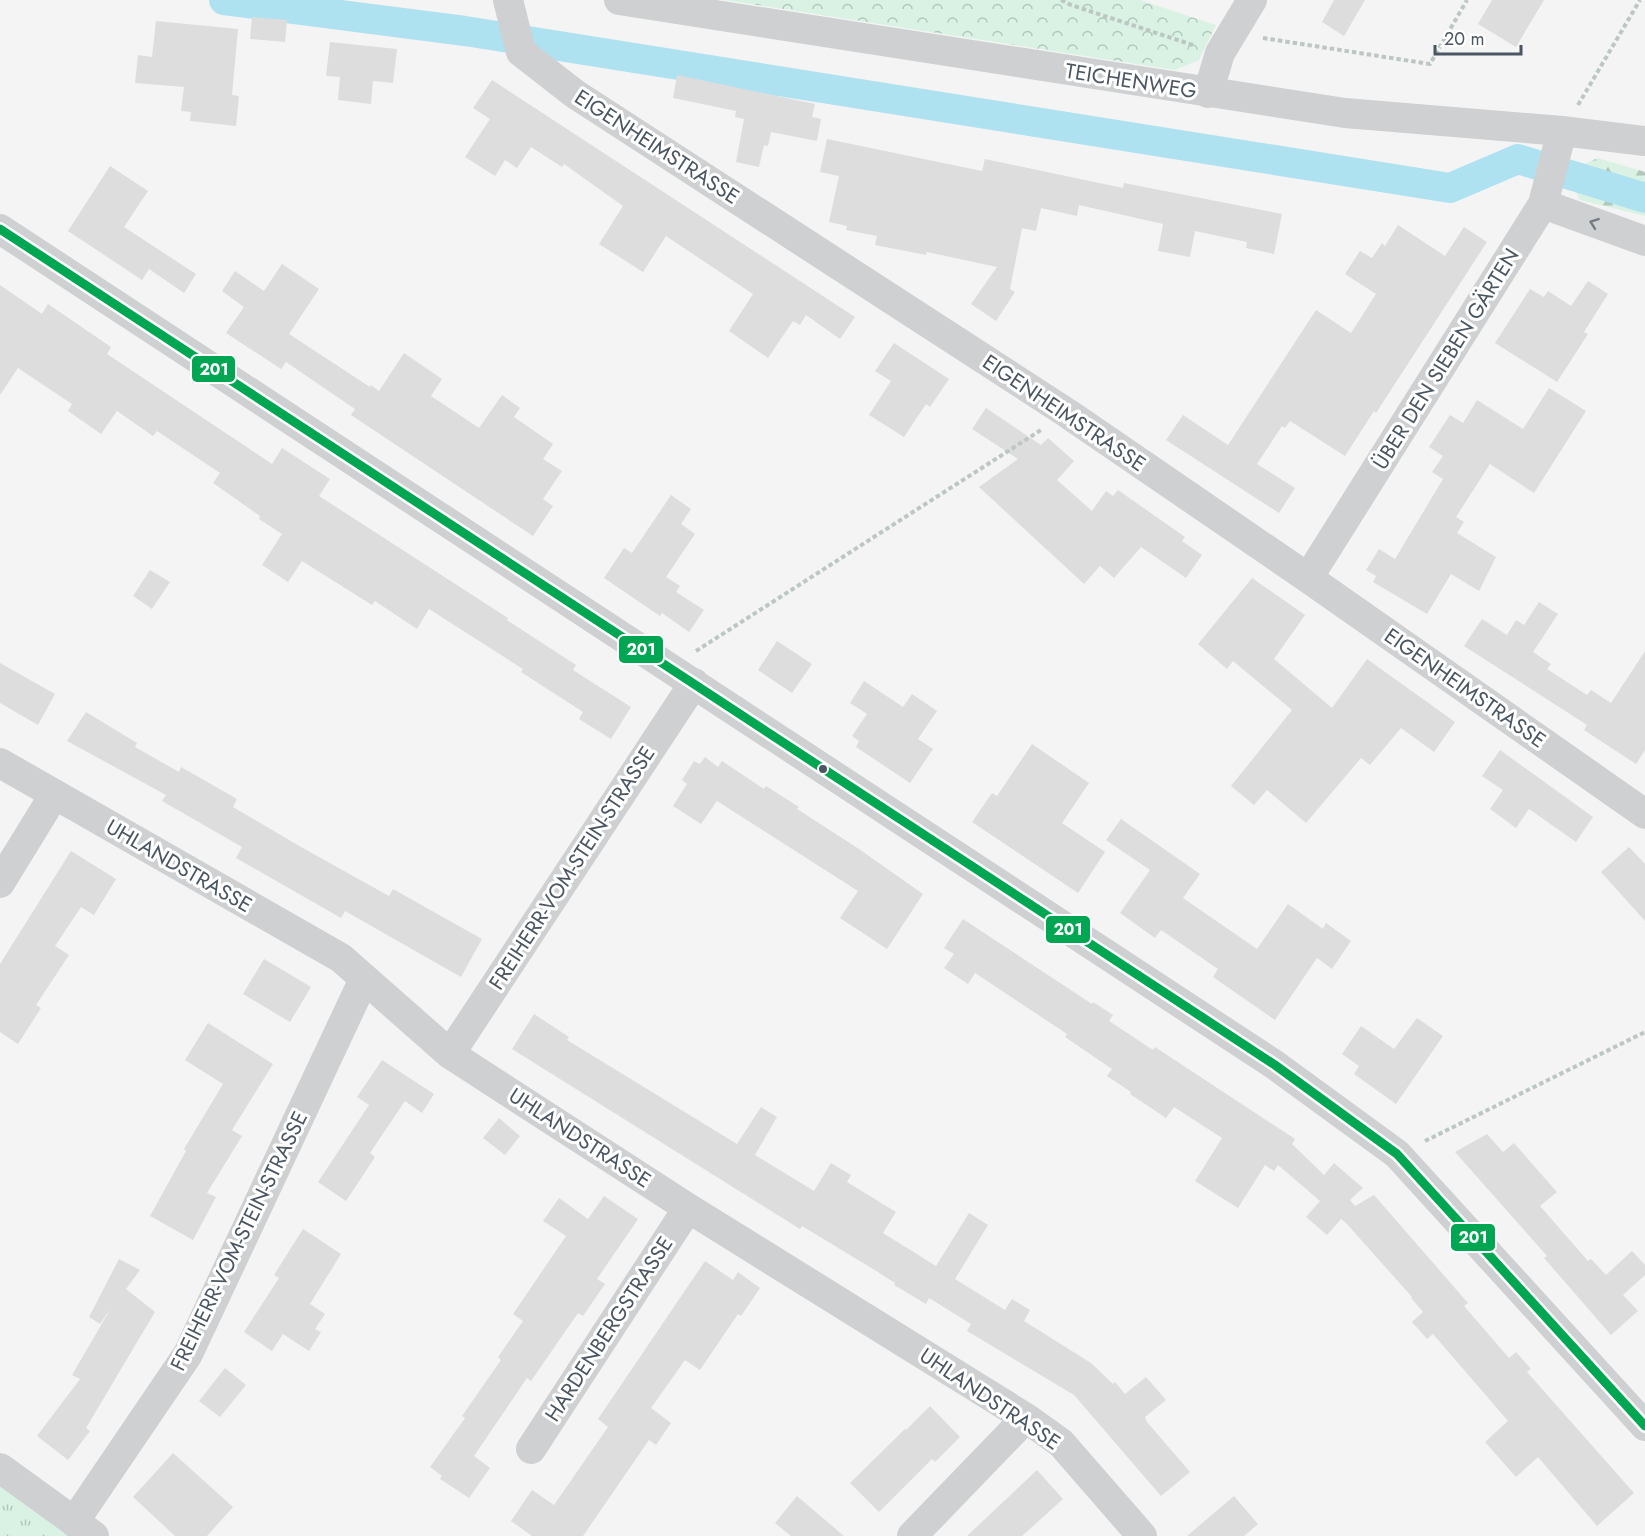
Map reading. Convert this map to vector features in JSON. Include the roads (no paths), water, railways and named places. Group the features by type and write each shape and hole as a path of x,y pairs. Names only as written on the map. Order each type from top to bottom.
{"street":[{"name":"EIGENHEIMSTRASSE","path":"508,0 521,52 575,94 1067,413 1308,578 1645,814"},
{"name":"TEICHENWEG","path":"619,0 1345,113 1645,141"},
{"path":"1208,93 1226,43 1252,0"},
{"name":"ÜBER DEN SIEBEN GÄRTEN","path":"1308,578 1543,203 1562,132"},
{"path":"1543,203 1645,241"},
{"path":"0,229 1275,1065 1397,1154 1645,1426"},
{"name":"FREIHERR-VOM-STEIN-STRASSE","path":"450,1054 682,675"},
{"name":"UHLANDSTRASSE","path":"0,763 341,958 450,1054 688,1208 1026,1418 1061,1443 1142,1536"},
{"path":"0,883 54,795"},
{"name":"FREIHERR-VOM-STEIN-STRASSE","path":"84,1529 188,1354 364,979"},
{"name":"HARDENBERGSTRASSE","path":"531,1449 688,1208"},
{"path":"912,1536 1026,1418"},
{"path":"0,1468 84,1529"}],"waterway":[{"path":"224,0 465,31 1450,188 1518,159 1645,198"}]}
